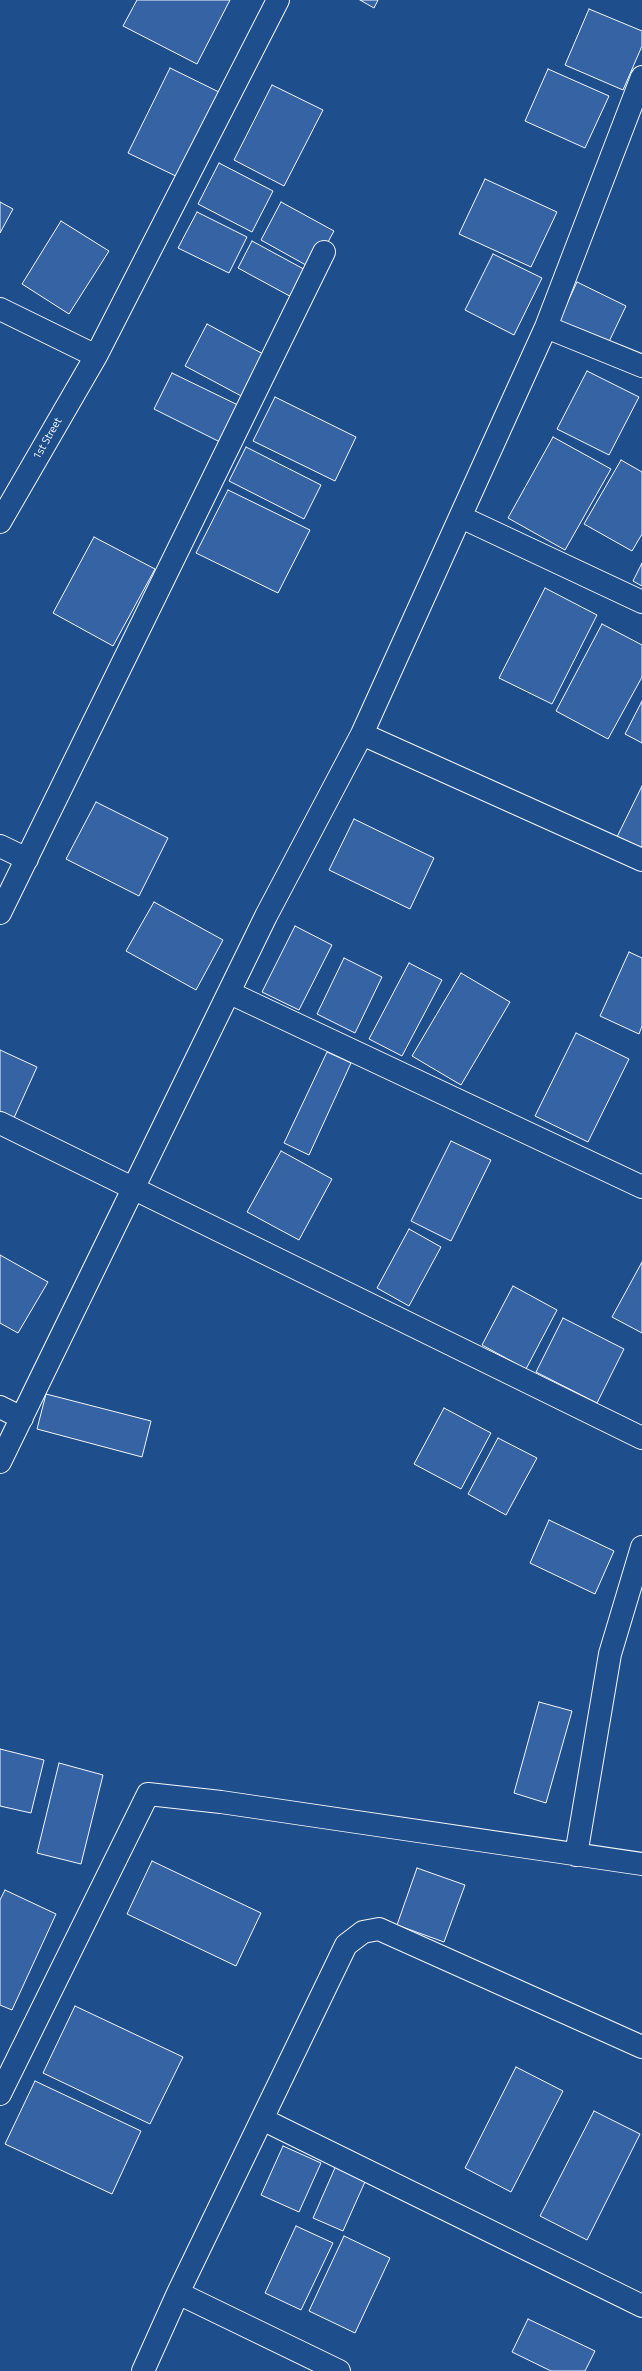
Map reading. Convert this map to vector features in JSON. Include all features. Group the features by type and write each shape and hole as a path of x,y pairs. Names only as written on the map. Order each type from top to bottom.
{"street":[{"name":"1st Street","path":"0,522 96,356 278,0"},
{"path":"0,1462 266,916 362,734 546,327 638,99 642,77"},
{"path":"0,913 324,252"},
{"path":"0,309 96,356"},
{"path":"546,327 642,366"},
{"path":"461,517 642,602"},
{"path":"362,734 642,860"},
{"path":"0,846 27,859"},
{"path":"230,992 642,1187"},
{"path":"0,1123 642,1438"},
{"path":"0,1407 22,1418"},
{"path":"576,1855 610,1654 642,1547"},
{"path":"0,2094 148,1794 221,1802 642,1864"},
{"path":"143,2371 178,2292 346,1946 363,1932 379,1929 642,2047"},
{"path":"262,2119 642,2306"},
{"path":"178,2292 339,2371"}],"building":[{"path":"137,0 230,0 197,64 123,26"},
{"path":"360,0 378,0 374,8"},
{"path":"589,9 642,31 642,46 623,90 565,65"},
{"path":"170,68 223,94 182,179 128,153"},
{"path":"548,69 609,96 585,148 525,121"},
{"path":"272,85 323,110 284,186 234,160"},
{"path":"219,163 273,191 252,232 198,204"},
{"path":"485,179 557,212 531,267 459,234"},
{"path":"0,202 13,209 0,233"},
{"path":"281,202 334,231 313,269 261,240"},
{"path":"197,212 247,237 229,273 178,248"},
{"path":"61,221 109,251 69,314 22,284"},
{"path":"252,241 311,273 297,300 238,268"},
{"path":"493,254 542,278 514,335 465,310"},
{"path":"577,282 626,306 606,348 557,325"},
{"path":"207,324 267,356 245,398 185,366"},
{"path":"587,371 639,397 609,455 557,429"},
{"path":"172,373 242,407 224,444 154,409"},
{"path":"275,397 356,437 335,481 253,441"},
{"path":"553,437 611,469 565,550 508,518"},
{"path":"246,447 321,485 304,519 229,481"},
{"path":"621,460 642,472 642,534 632,551 584,524"},
{"path":"228,490 310,530 278,593 196,553"},
{"path":"94,537 155,569 113,646 53,613"},
{"path":"642,563 642,586 633,581"},
{"path":"545,588 597,615 552,704 499,678"},
{"path":"602,624 642,645 642,677 608,739 556,711"},
{"path":"642,701 642,743 625,734"},
{"path":"642,786 642,857 614,843"},
{"path":"96,802 168,838 139,896 66,859"},
{"path":"354,819 434,858 410,909 329,870"},
{"path":"154,902 223,940 196,990 126,951"},
{"path":"295,926 332,945 299,1010 262,992"},
{"path":"629,952 642,958 642,1026 639,1034 600,1016"},
{"path":"344,958 382,977 355,1033 317,1014"},
{"path":"409,963 442,980 402,1056 369,1039"},
{"path":"461,973 510,1002 461,1085 412,1056"},
{"path":"576,1033 629,1059 588,1142 535,1116"},
{"path":"0,1050 37,1067 13,1120 0,1114"},
{"path":"327,1052 351,1063 309,1155 284,1143"},
{"path":"451,1141 491,1160 451,1241 411,1221"},
{"path":"281,1151 332,1179 299,1240 247,1212"},
{"path":"409,1229 441,1247 409,1306 377,1288"},
{"path":"0,1255 48,1282 18,1333 0,1323"},
{"path":"642,1262 642,1333 612,1317"},
{"path":"513,1286 557,1310 526,1369 482,1345"},
{"path":"563,1318 624,1349 597,1403 536,1372"},
{"path":"46,1394 151,1421 142,1457 37,1429"},
{"path":"444,1408 491,1433 461,1489 414,1464"},
{"path":"498,1438 537,1458 506,1515 468,1494"},
{"path":"549,1520 614,1551 595,1594 530,1563"},
{"path":"539,1702 572,1711 546,1803 514,1793"},
{"path":"0,1749 44,1760 31,1813 0,1806"},
{"path":"59,1763 103,1775 81,1864 37,1853"},
{"path":"152,1861 261,1913 236,1966 127,1914"},
{"path":"417,1868 465,1885 444,1942 397,1925"},
{"path":"5,1890 56,1914 12,2010 0,2005 0,1900"},
{"path":"75,2006 183,2057 150,2124 43,2073"},
{"path":"516,2067 563,2091 511,2192 465,2168"},
{"path":"35,2081 141,2131 112,2194 5,2144"},
{"path":"594,2111 640,2134 587,2240 540,2216"},
{"path":"283,2146 321,2163 299,2212 261,2195"},
{"path":"338,2161 368,2175 343,2231 313,2218"},
{"path":"296,2226 333,2243 301,2310 265,2293"},
{"path":"344,2236 390,2258 355,2333 309,2311"},
{"path":"528,2319 595,2351 585,2371 551,2371 512,2352"}]}
